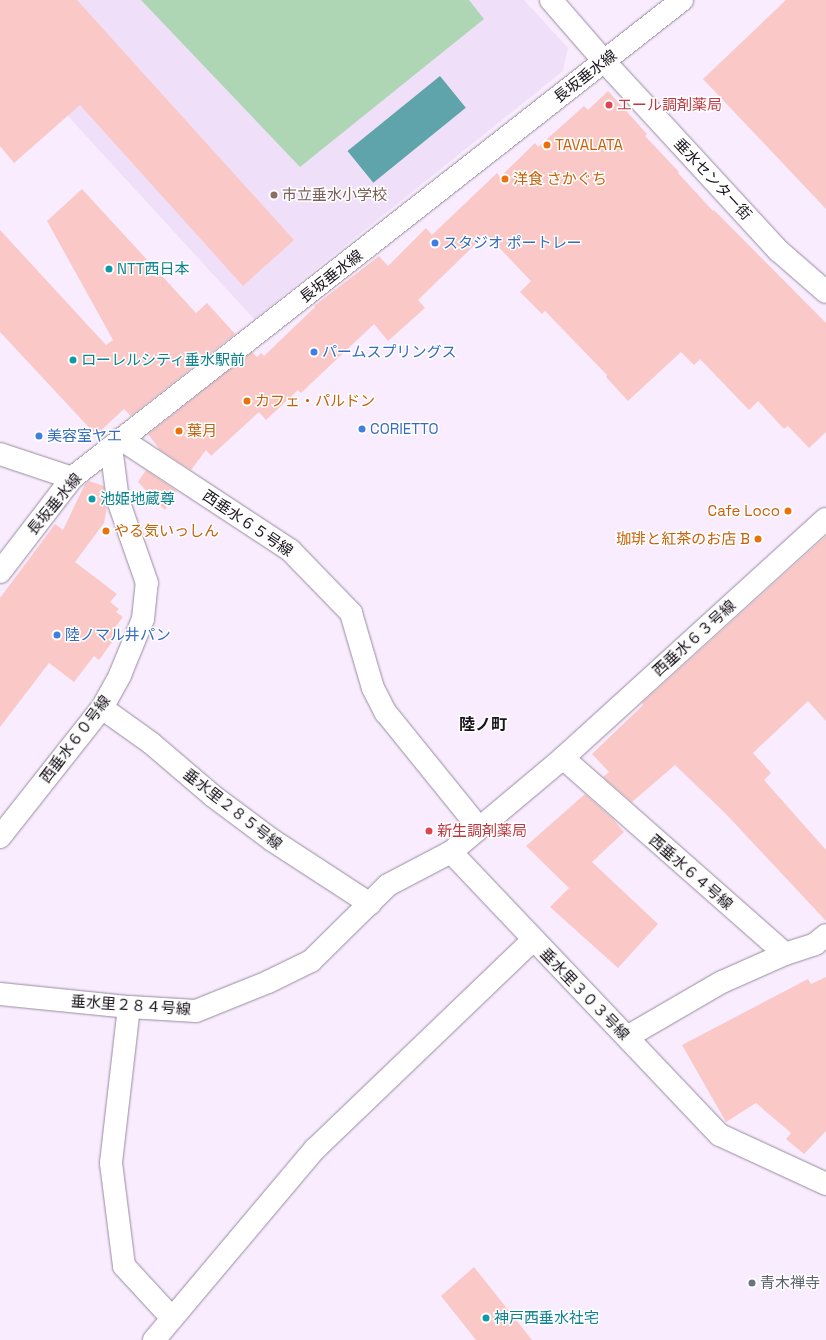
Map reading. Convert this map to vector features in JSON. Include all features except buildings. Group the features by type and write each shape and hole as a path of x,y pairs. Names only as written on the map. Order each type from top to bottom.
{"street":[{"name":"垂水センター街","path":"552,0 604,61 779,251 826,292"},
{"name":"長坂垂水線","path":"0,572 72,478 682,0"},
{"name":"西垂水６０号線","path":"0,837 102,708 120,675 143,620 147,583 118,500 116,443"},
{"name":"西垂水６５号線","path":"116,443 290,550 351,612 373,688 386,713 479,828"},
{"path":"0,454 72,478"},
{"name":"西垂水６３号線","path":"562,758 826,519"},
{"name":"垂水里２８５号線","path":"102,708 151,743 213,796 272,840 370,904"},
{"name":"垂水里２８４号線","path":"0,994 129,1007 196,1011 268,982 311,961 388,885 451,852 562,758"},
{"name":"西垂水６４号線","path":"562,758 785,954"},
{"name":"垂水里３０３号線","path":"451,852 720,1135 826,1184"},
{"path":"627,1038 722,982 785,954 816,944 826,935"},
{"path":"154,1340 315,1149 533,940"},
{"path":"129,1007 111,1163 124,1266 172,1318"}],"shaded area":[{"name":"市立垂水小学校","path":"0,0 524,0 568,48 563,71 254,319 0,42"}],"green space":[{"path":"141,0 469,0 484,19 300,167"}],"water":[{"path":"440,76 466,108 373,183 348,151"}],"place":[{"name":"エール調剤薬局","path":"609,105"},
{"name":"TAVALATA","path":"547,145"},
{"name":"洋食 さかぐち","path":"505,179"},
{"name":"市立垂水小学校","path":"274,195"},
{"name":"スタジオ ポートレー","path":"435,243"},
{"name":"NTT西日本","path":"109,269"},
{"name":"パームスプリングス","path":"314,352"},
{"name":"ローレルシティ垂水駅前","path":"73,360"},
{"name":"カフェ・パルドン","path":"247,401"},
{"name":"CORIETTO","path":"362,429"},
{"name":"葉月","path":"179,431"},
{"name":"美容室ヤエ","path":"39,436"},
{"name":"池姫地蔵尊","path":"92,499"},
{"name":"Cafe Loco","path":"788,511"},
{"name":"やる気いっしん","path":"106,531"},
{"name":"珈琲と紅茶のお店 B","path":"758,539"},
{"name":"陸ノマル井パン","path":"57,635"},
{"name":"新生調剤薬局","path":"429,831"},
{"name":"青木禅寺","path":"752,1283"},
{"name":"神戸西垂水社宅","path":"486,1318"}],"district":[{"name":"陸ノ町","path":"483,725"}]}
